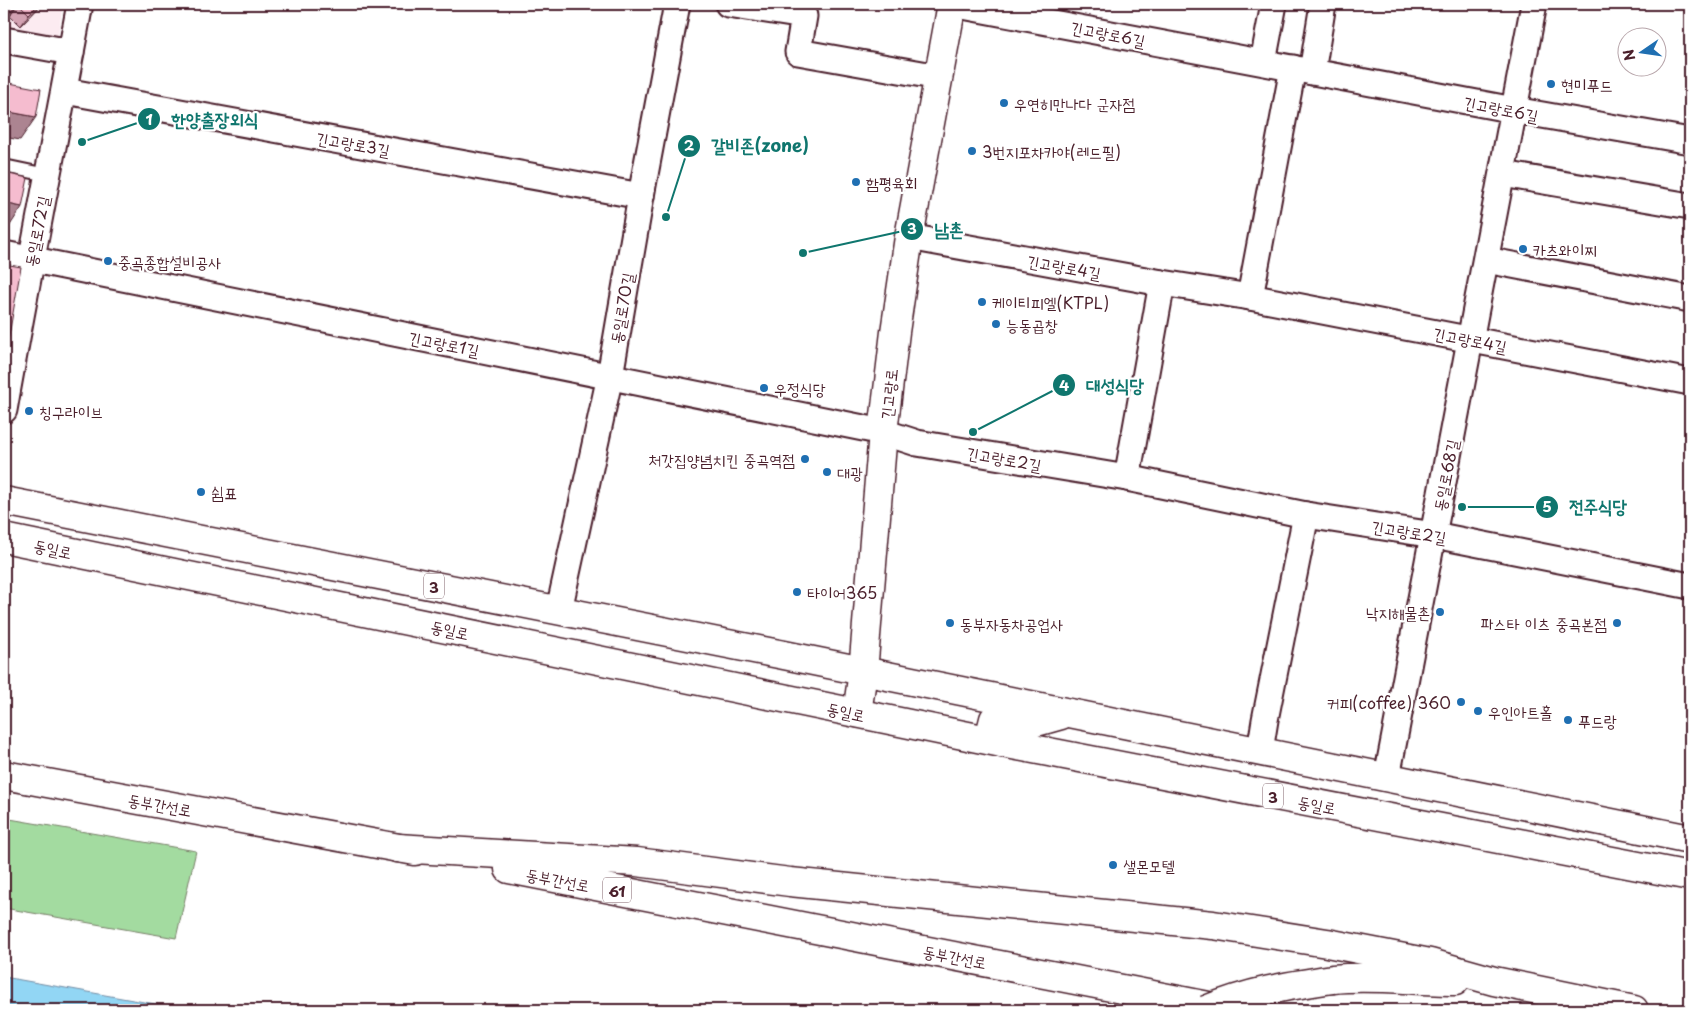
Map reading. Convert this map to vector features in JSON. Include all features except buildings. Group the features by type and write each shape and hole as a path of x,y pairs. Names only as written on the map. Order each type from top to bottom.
{"main road":[{"name":"긴고랑로","path":"857,713 863,672 883,432 895,332 909,237 952,4"},
{"name":"3","path":"4,501 559,610 1690,839"},
{"name":"동일로","path":"4,538 1002,743 1690,876"},
{"path":"1002,743 991,731 994,719 1029,724 1070,713"},
{"name":"동부간선로","path":"4,775 796,924 1229,1010"},
{"path":"397,848 637,862 790,882 1213,924 1430,963 1494,981 1634,1010"},
{"path":"1206,1010 1240,997 1275,988 1359,976 1426,981 1494,981"}],"street":[{"name":"동일로72길","path":"4,410 30,260 65,91 80,4"},
{"name":"동일로70길","path":"559,610 610,376 677,4"},
{"path":"728,4 804,16 798,52 939,77"},
{"name":"긴고랑로6길","path":"952,4 1514,110 1690,141"},
{"path":"1263,62 1274,4"},
{"path":"1250,297 1302,70 1323,4"},
{"name":"동일로68길","path":"1387,777 1534,4"},
{"path":"4,40 71,52"},
{"name":"긴고랑로3길","path":"65,91 641,196"},
{"path":"1503,174 1690,206"},
{"name":"긴고랑로4길","path":"909,237 1250,297 1690,382"},
{"name":"긴고랑로1길","path":"4,254 883,432"},
{"path":"1486,260 1690,299"},
{"path":"1127,478 1162,283"},
{"name":"긴고랑로2길","path":"883,432 917,443 1127,478 1306,515 1434,535 1690,586"},
{"path":"1260,751 1306,515"}],"lane":[{"path":"4,166 48,175"}],"shaded area":[{"path":"4,4 63,4 58,36 17,32 4,20"}],"green space":[{"path":"4,818 196,851 176,938 4,908"}],"water":[{"path":"4,977 189,1010 4,1010"}],"place":[{"name":"현미푸드","path":"1551,84"},
{"name":"우연히만나다 군자점","path":"1004,103"},
{"name":"한양출장외식","path":"82,142"},
{"name":"3번지포차카야(레드필)","path":"972,151"},
{"name":"함평육회","path":"856,182"},
{"name":"갈비존(zone)","path":"666,217"},
{"name":"카츠와이찌","path":"1523,249"},
{"name":"남촌","path":"803,253"},
{"name":"중곡종합설비공사","path":"108,261"},
{"name":"케이티피엘(KTPL)","path":"982,302"},
{"name":"능동곱창","path":"996,324"},
{"name":"우정식당","path":"764,388"},
{"name":"칭구라이브","path":"29,411"},
{"name":"대성식당","path":"973,432"},
{"name":"처갓집양념치킨 중곡역점","path":"805,459"},
{"name":"대광","path":"827,472"},
{"name":"쉼표","path":"201,492"},
{"name":"전주식당","path":"1462,507"},
{"name":"타이어365","path":"797,592"},
{"name":"낙지해물촌","path":"1440,612"},
{"name":"동부자동차공업사","path":"950,623"},
{"name":"파스타 이츠 중곡본점","path":"1617,623"},
{"name":"커피(coffee) 360","path":"1461,702"},
{"name":"우인아트홀","path":"1478,711"},
{"name":"푸드랑","path":"1568,720"},
{"name":"샐몬모텔","path":"1113,865"}]}
